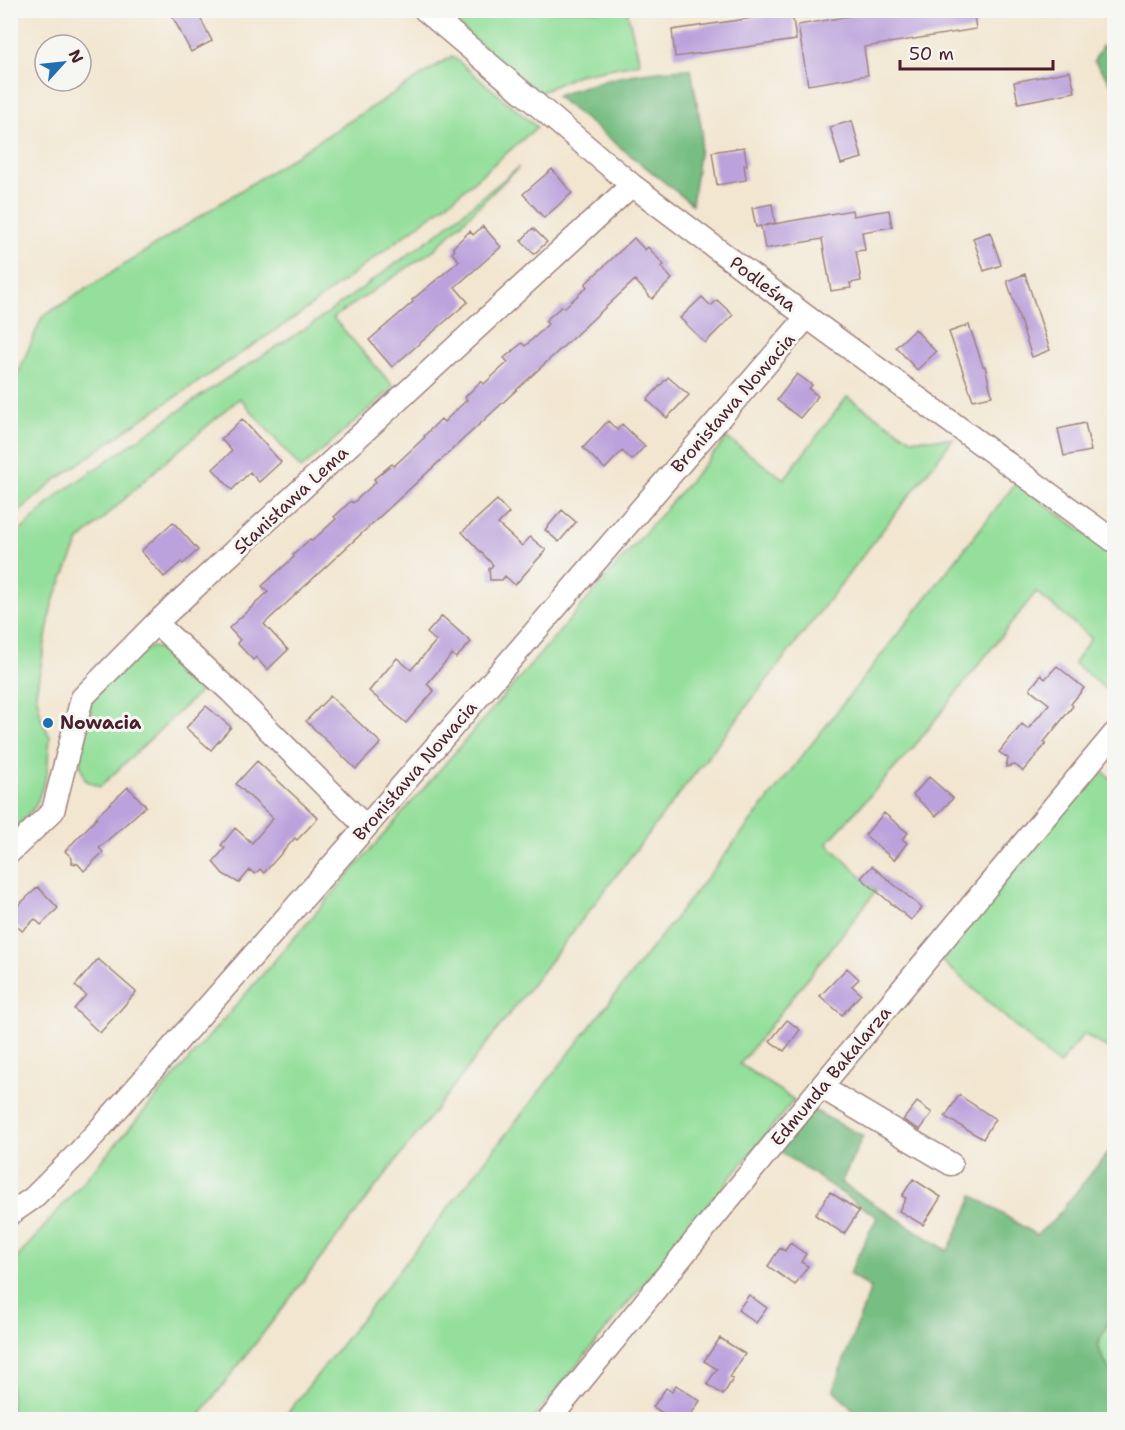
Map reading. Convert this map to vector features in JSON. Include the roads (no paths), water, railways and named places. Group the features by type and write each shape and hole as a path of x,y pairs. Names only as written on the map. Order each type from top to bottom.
{"street":[{"name":"Podleśna","path":"425,10 632,185 807,317 1114,541"},
{"name":"Stanisława Lema","path":"10,852 53,811 82,698 156,623 632,185"},
{"name":"Bronisława Nowacia","path":"10,1214 33,1198 79,1152 366,827 807,317"},
{"path":"156,623 231,692 366,827"},
{"name":"Edmunda Bakalarza","path":"549,1419 1114,734"},
{"path":"821,1087 951,1164"}],"place":[{"name":"Nowacia","path":"48,723"}]}
